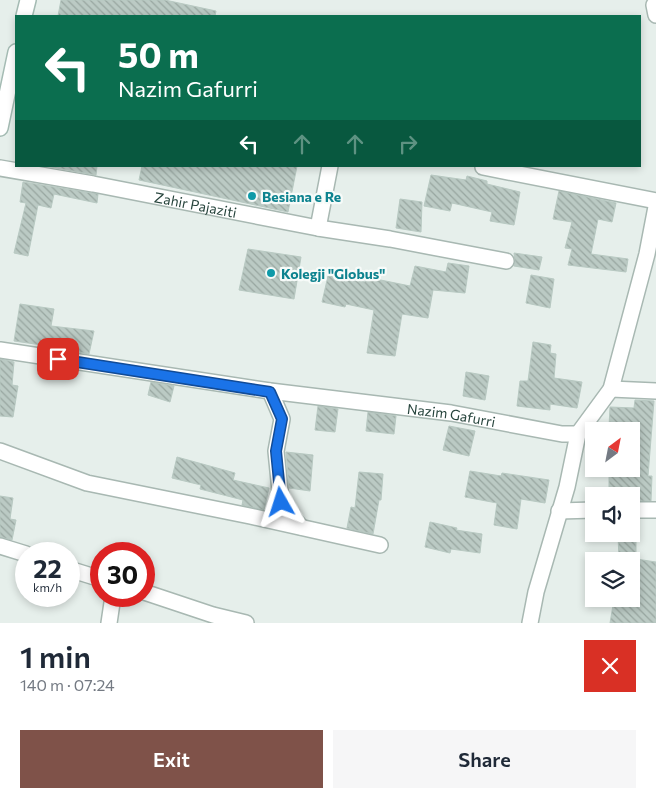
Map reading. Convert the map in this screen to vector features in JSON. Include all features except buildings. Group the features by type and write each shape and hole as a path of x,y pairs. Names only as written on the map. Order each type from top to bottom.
{"street":[{"path":"24,15 28,0"},
{"path":"656,2 654,5 656,15"},
{"path":"0,128 15,57"},
{"path":"318,228 330,167"},
{"name":"Zahir Pajaziti","path":"0,168 93,184 318,228 390,239 506,261"},
{"path":"483,168 656,201"},
{"path":"530,623 536,592 567,487 578,434 611,389 652,254 656,208"},
{"name":"Nazim Gafurri","path":"0,350 270,392 451,413 562,434 578,434"},
{"path":"611,389 656,391"},
{"path":"270,392 282,419 276,451 281,502 284,508 302,527"},
{"path":"0,451 87,483 380,545"},
{"path":"559,511 585,510"},
{"path":"640,510 656,510"},
{"path":"0,546 15,551"},
{"path":"155,596 213,619 246,623"},
{"path":"109,623 111,607"}],"place":[{"name":"Besiana e Re","path":"252,196"},
{"name":"Kolegji \"Globus\"","path":"271,273"}],"route":[{"path":"58,359 270,392 282,419 276,451 281,502"}]}
